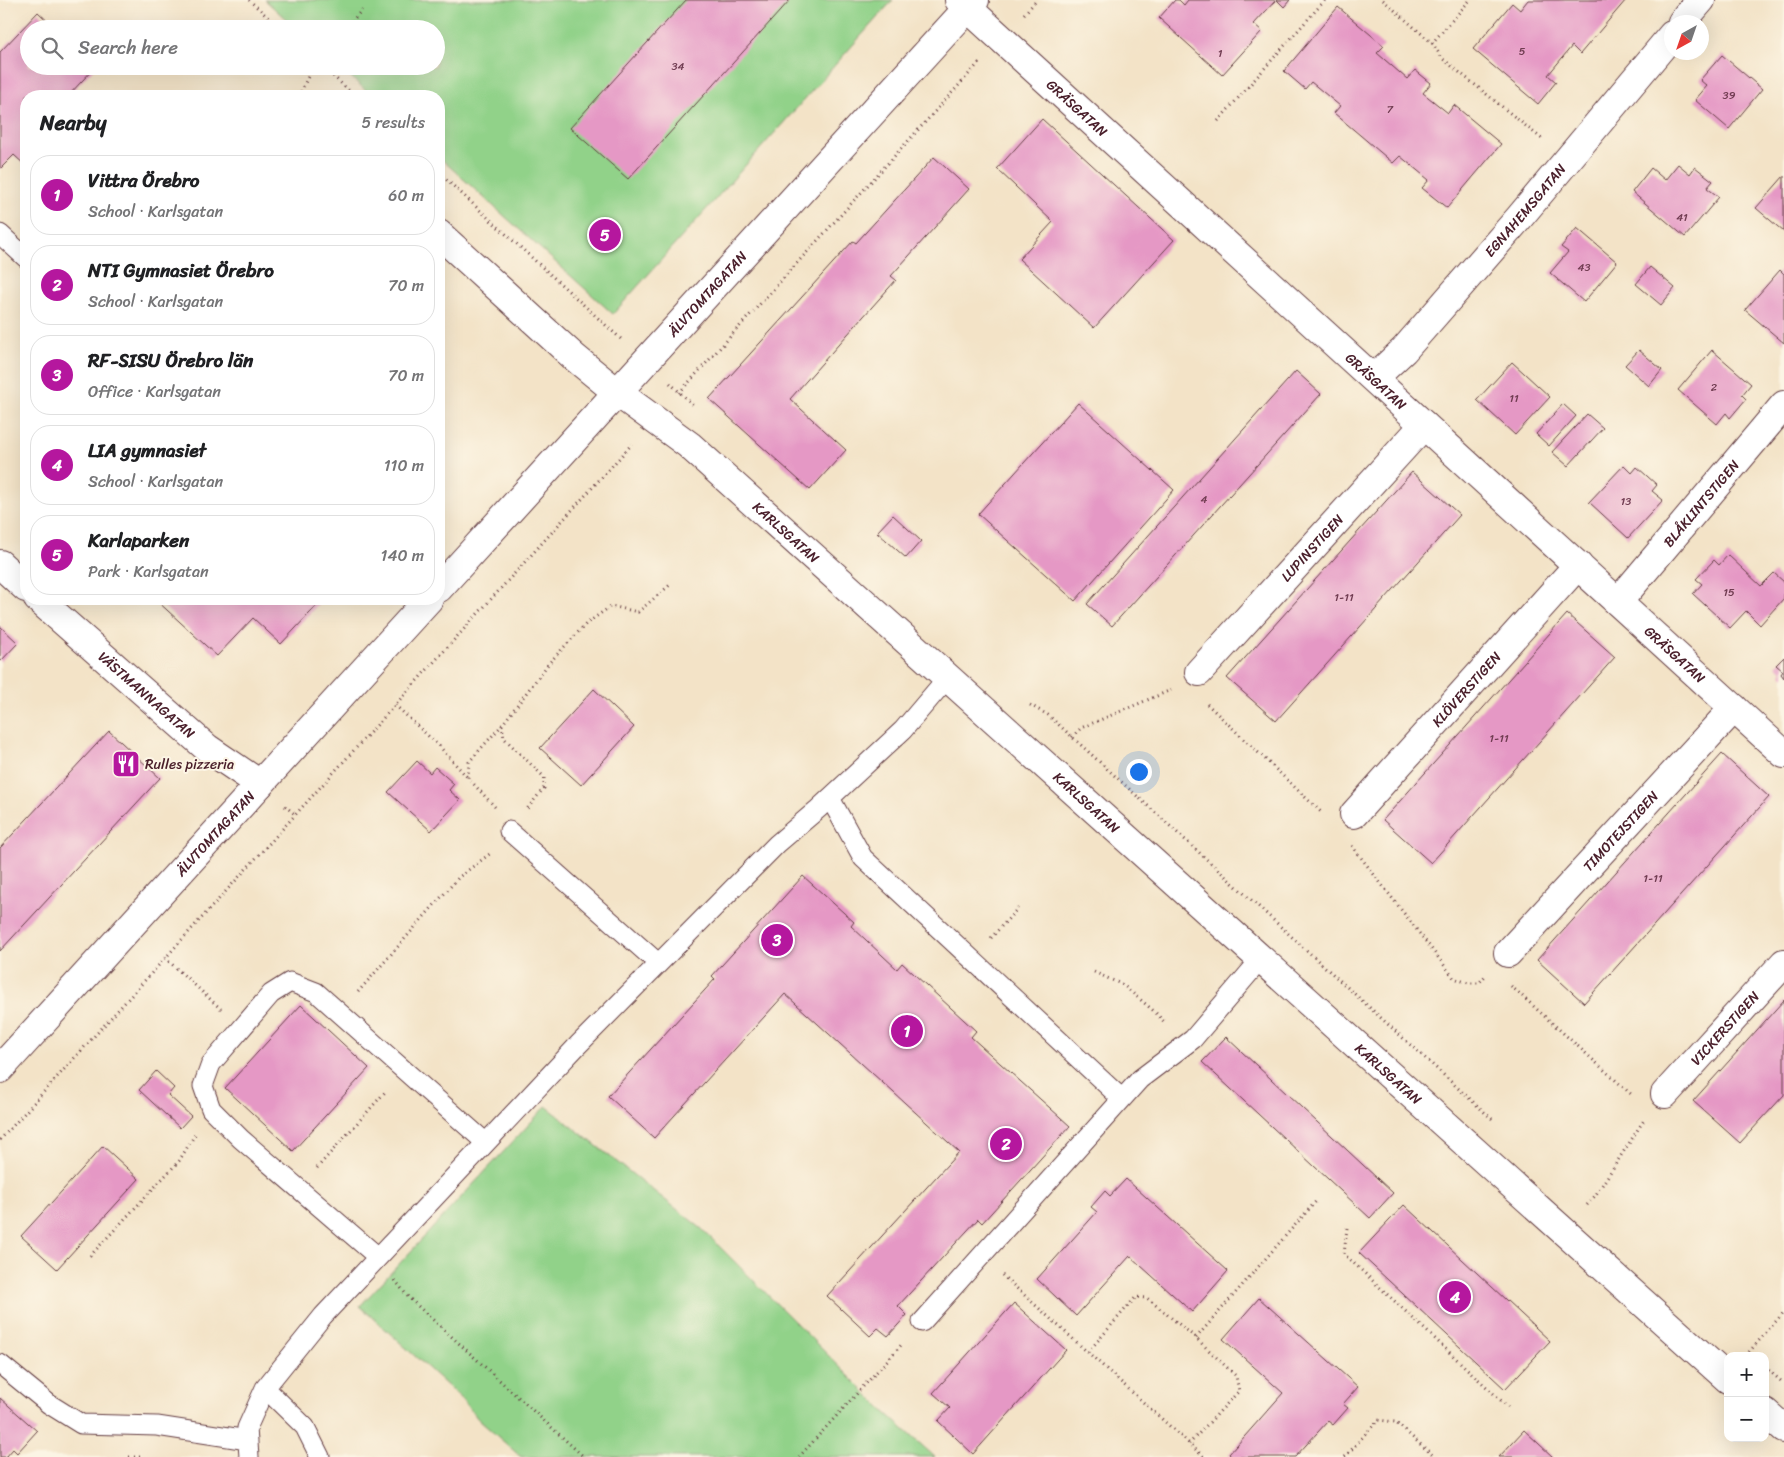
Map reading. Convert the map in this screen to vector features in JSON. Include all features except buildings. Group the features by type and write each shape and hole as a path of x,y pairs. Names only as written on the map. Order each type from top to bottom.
{"street":[{"path":"1688,15 1701,0"},
{"name":"GRÄSGATAN","path":"967,3 1001,39 1784,754"},
{"name":"ÄLVTOMTAGATAN","path":"445,581 646,361 967,3"},
{"name":"EGNAHEMSGATAN","path":"1374,378 1404,350 1664,45"},
{"name":"KARLSGATAN","path":"445,239 574,357 689,445 1724,1374"},
{"name":"BLÅKLINTSTIGEN","path":"1618,602 1784,405"},
{"name":"LUPINSTIGEN","path":"1192,678 1424,424"},
{"path":"0,564 20,582"},
{"name":"KLÖVERSTIGEN","path":"1347,822 1578,565"},
{"name":"VÄSTMANNAGATAN","path":"45,605 207,748 260,784"},
{"name":"ÄLVTOMTAGATAN","path":"0,1069 424,605"},
{"name":"TIMOTEJSTIGEN","path":"1500,961 1734,708"},
{"name":"VICKERSTIGEN","path":"1658,1101 1784,963"},
{"path":"1769,1416 1784,1429"}],"lane":[{"path":"0,234 20,252"},
{"path":"0,1364 48,1404 81,1424 157,1426 249,1449 247,1428 266,1388 323,1316 578,1045 777,844 903,730 948,677"},
{"path":"830,798 863,858 1122,1099"},
{"path":"509,831 658,964"},
{"path":"922,1322 1140,1079 1193,1040 1261,959"},
{"path":"378,1258 241,1139 211,1109 203,1086 211,1064 271,994 290,982 316,992 485,1142"},
{"path":"266,1388 305,1427 320,1457"}],"path":[{"path":"249,0 270,20"},
{"path":"680,392 1037,0"},
{"path":"1218,121 1325,0"},
{"path":"1383,0 1432,43 1443,59 1545,142 1565,162"},
{"path":"1432,43 1470,0"},
{"path":"353,20 362,10"},
{"path":"303,90 309,75"},
{"path":"332,75 348,90"},
{"path":"445,178 690,401"},
{"path":"0,1140 636,439"},
{"path":"468,778 469,762 502,725 549,664 586,624 611,606 638,612 671,584"},
{"path":"1072,738 1081,728 1192,678 1347,822 1454,978 1468,983 1479,983 1500,961 1632,1095 1658,1101 1595,1196 1587,1205 1580,1199"},
{"path":"395,705 440,746 498,810 509,831"},
{"path":"1048,715 1499,1125"},
{"path":"339,1013 459,877 488,856 544,788 544,777 504,738 502,725"},
{"path":"972,959 1018,908"},
{"path":"165,958 242,1028"},
{"path":"1094,972 1123,985 1155,1012 1185,1045"},
{"path":"299,1190 404,1070"},
{"path":"90,1256 179,1161 211,1109"},
{"path":"1196,1338 1317,1200"},
{"path":"1347,1228 1344,1254 1508,1407"},
{"path":"982,1256 1204,1457"},
{"path":"378,1258 408,1297 584,1457"},
{"path":"1088,1352 1136,1297 1147,1298 1196,1338 1236,1376 1239,1391 1190,1444"},
{"path":"1742,1346 1749,1352 1784,1312"},
{"path":"799,1457 922,1322"},
{"path":"1769,1371 1784,1384"},
{"path":"1345,1457 1378,1420 1396,1422 1435,1457"},
{"path":"129,1457 140,1457"}],"green space":[{"path":"265,0 893,0 613,314 445,162 445,90 365,90 349,75 445,75 445,20 287,20"},
{"path":"546,1106 702,1229 885,1412 935,1457 521,1457 479,1420 462,1399 360,1306"}],"place":[{"name":"Karlaparken","path":"605,235"},
{"name":"Rulles pizzeria","path":"126,764"},
{"name":"RF-SISU Örebro län","path":"777,940"},
{"name":"Vittra Örebro","path":"907,1031"},
{"name":"NTI Gymnasiet Örebro","path":"1006,1144"},
{"name":"LIA gymnasiet","path":"1455,1297"}]}
